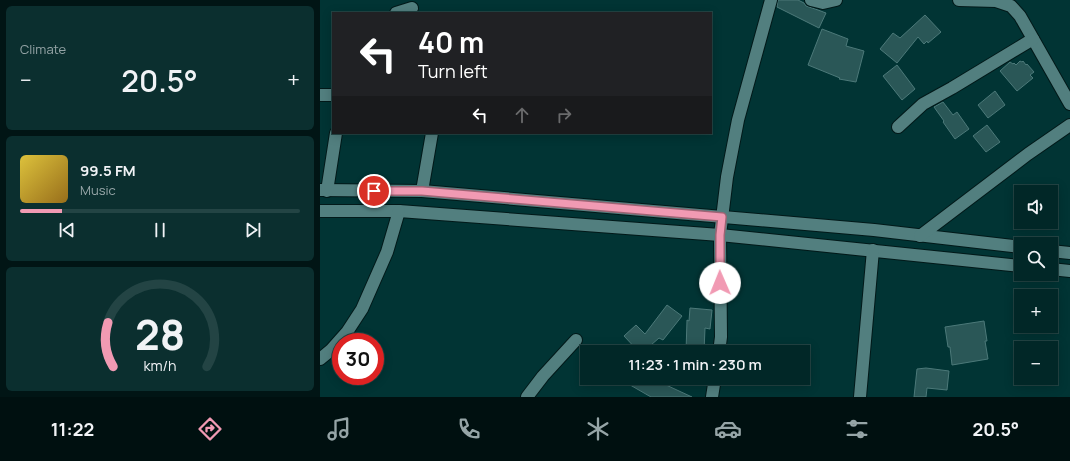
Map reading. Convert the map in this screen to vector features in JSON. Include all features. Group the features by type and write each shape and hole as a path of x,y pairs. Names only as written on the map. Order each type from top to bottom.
{"street":[{"path":"720,345 720,235 727,177 738,120 771,0"},
{"path":"811,0 823,3 836,0"},
{"path":"959,0 996,1 1010,6 1020,16 1070,104"},
{"path":"399,12 412,7"},
{"path":"898,127 923,104 1033,39"},
{"path":"320,95 332,95"},
{"path":"920,236 1028,154 1070,125"},
{"path":"336,134 324,191 422,191 874,230 1014,246"},
{"path":"422,191 432,134"},
{"path":"320,210 399,211 720,235 1014,265"},
{"path":"320,359 331,350 347,332 362,309 387,252 399,211"},
{"path":"860,397 873,250"},
{"path":"1058,252 1070,253"},
{"path":"1058,270 1070,271"},
{"path":"526,397 576,340"},
{"path":"712,397 714,385"}],"building":[{"path":"778,0 798,0 806,6 826,13 819,28 777,7"},
{"path":"925,15 941,32 928,43 927,41 924,44 918,37 897,63 880,49 893,33 900,38"},
{"path":"822,29 848,39 846,46 864,51 856,82 839,79 840,78 808,65"},
{"path":"1020,61 1023,61 1026,65 1027,64 1034,72 1030,75 1033,78 1017,91 1000,71 1010,62 1016,65"},
{"path":"897,65 915,89 902,100 883,76"},
{"path":"995,91 1005,105 988,118 978,105"},
{"path":"943,102 953,115 957,112 969,129 955,139 934,107"},
{"path":"987,125 1000,142 986,152 973,136"},
{"path":"667,305 682,316 663,340 659,338 651,345 632,345 624,336 636,325 645,334"},
{"path":"690,308 712,310 710,329 705,328 704,345 686,345 687,320 689,321"},
{"path":"984,321 988,359 952,365 950,347 948,347 945,327"},
{"path":"926,368 949,371 947,390 927,388 926,397 914,397 917,369"},
{"path":"630,385 666,385 692,397 651,397"}],"route":[{"path":"374,191 422,191 722,217 720,235 720,283"}]}
